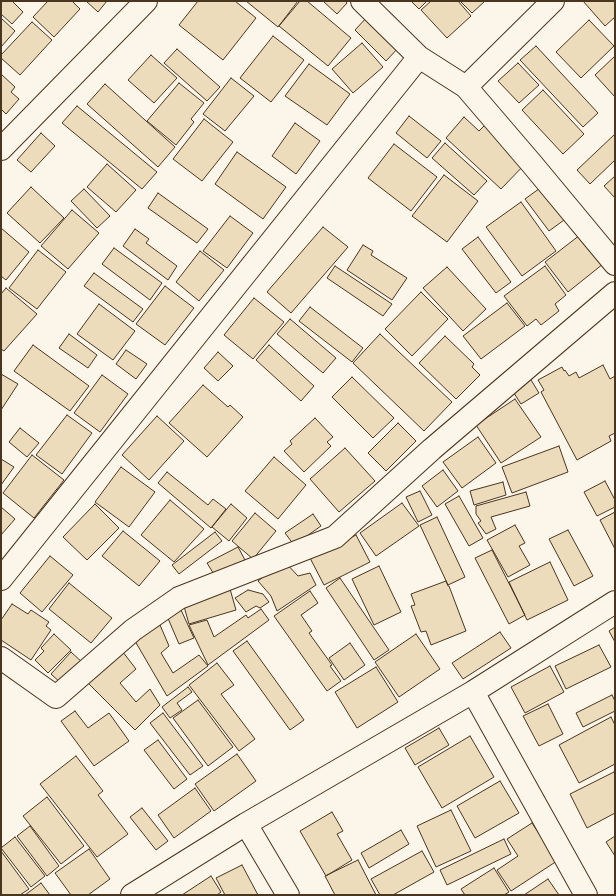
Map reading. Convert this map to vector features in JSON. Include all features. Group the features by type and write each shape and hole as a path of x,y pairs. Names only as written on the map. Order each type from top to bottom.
{"street":[{"path":"1,149 146,1"},
{"path":"362,1 419,57 466,87 615,264"},
{"path":"466,87 553,1"},
{"path":"1,579 419,57"},
{"path":"1,658 56,697 133,630 179,598 335,537 432,449 615,293"},
{"path":"132,895 246,824 473,692 615,602"},
{"path":"473,692 586,895"},
{"path":"246,824 288,895"}],"building":[{"path":"1,1 12,1 23,12 12,24 1,14"},
{"path":"48,1 72,1 80,9 54,37 33,17"},
{"path":"86,1 107,1 98,12"},
{"path":"198,1 235,1 256,18 223,60 179,25"},
{"path":"246,1 298,1 278,27"},
{"path":"300,1 307,1 351,38 328,66 279,26"},
{"path":"323,1 345,1 347,3 337,14"},
{"path":"411,1 427,1 419,9"},
{"path":"431,1 458,1 471,16 447,38 421,10"},
{"path":"460,1 485,1 472,13"},
{"path":"583,1 615,1 615,17 605,26"},
{"path":"368,16 400,46 386,61 355,30"},
{"path":"1,18 15,31 1,47"},
{"path":"589,20 614,46 581,78 556,52"},
{"path":"32,22 52,40 20,75 1,58 1,55"},
{"path":"273,36 304,60 271,102 240,78"},
{"path":"362,43 383,67 353,93 332,69"},
{"path":"536,46 598,113 583,127 520,60"},
{"path":"177,49 220,87 207,101 164,63"},
{"path":"151,55 177,78 154,103 128,80"},
{"path":"615,56 615,97 595,75"},
{"path":"518,63 539,85 519,103 498,81"},
{"path":"309,64 350,94 327,125 285,96"},
{"path":"1,74 15,87 11,92 19,99 6,114 1,109"},
{"path":"231,78 254,96 225,131 203,114"},
{"path":"179,83 204,103 191,119 194,122 176,145 147,121"},
{"path":"105,84 175,147 158,167 87,104"},
{"path":"543,90 584,134 563,154 522,110"},
{"path":"77,106 157,172 142,189 62,123"},
{"path":"409,116 441,141 427,158 396,133"},
{"path":"464,117 479,131 485,125 527,162 501,189 446,138"},
{"path":"204,119 233,142 202,181 173,159"},
{"path":"295,123 320,141 296,174 272,156"},
{"path":"41,133 55,146 31,172 17,160"},
{"path":"615,134 615,160 590,184 577,170"},
{"path":"445,143 487,181 474,195 432,158"},
{"path":"394,144 437,177 411,211 368,178"},
{"path":"237,152 286,187 263,219 215,184"},
{"path":"107,164 136,190 116,212 87,187"},
{"path":"444,175 478,201 447,242 412,216"},
{"path":"615,176 615,198 604,186"},
{"path":"547,183 571,215 549,231 525,199"},
{"path":"31,187 64,218 40,243 7,213"},
{"path":"84,189 110,216 97,228 71,201"},
{"path":"158,193 208,229 197,243 148,208"},
{"path":"521,202 556,251 522,276 486,227"},
{"path":"72,210 99,233 68,269 41,246"},
{"path":"230,216 253,233 227,268 203,251"},
{"path":"323,227 348,247 291,313 267,292"},
{"path":"1,228 29,252 6,280 1,276"},
{"path":"135,229 149,239 146,243 177,266 168,280 123,246"},
{"path":"580,235 603,264 568,292 545,262"},
{"path":"478,237 511,282 496,293 462,249"},
{"path":"363,245 373,251 371,255 407,278 392,300 347,270"},
{"path":"114,248 162,283 150,300 102,264"},
{"path":"38,250 66,272 37,309 9,288"},
{"path":"200,251 224,270 199,301 176,282"},
{"path":"335,266 392,304 383,316 327,278"},
{"path":"545,266 566,295 555,304 559,311 541,325 536,319 527,326 504,296"},
{"path":"447,267 486,309 463,331 423,288"},
{"path":"94,273 143,309 133,322 84,286"},
{"path":"165,286 194,308 165,345 136,324"},
{"path":"6,288 37,314 4,351 1,349 1,294"},
{"path":"421,292 448,319 412,356 385,329"},
{"path":"254,298 284,322 253,359 224,335"},
{"path":"507,303 525,326 481,359 463,336"},
{"path":"99,304 135,331 113,360 77,334"},
{"path":"310,307 363,348 352,362 299,321"},
{"path":"290,319 336,358 323,373 277,334"},
{"path":"69,334 97,355 88,368 59,348"},
{"path":"380,334 452,402 424,431 353,363"},
{"path":"445,336 474,364 472,367 480,375 456,399 419,363"},
{"path":"33,345 89,386 70,411 14,371"},
{"path":"269,345 314,386 301,401 256,360"},
{"path":"126,350 147,364 136,379 116,364"},
{"path":"218,352 233,366 218,381 204,368"},
{"path":"603,365 610,379 615,376 615,433 609,436 611,441 577,460 541,392 544,390 538,380 562,367 569,376 576,372 579,378"},
{"path":"1,374 18,384 1,410"},
{"path":"102,375 128,394 100,432 74,413"},
{"path":"528,375 539,393 521,404 510,387"},
{"path":"352,377 394,418 373,438 332,397"},
{"path":"203,385 228,407 230,405 243,417 207,457 169,423"},
{"path":"515,399 541,437 501,463 476,425"},
{"path":"67,415 92,433 62,474 36,455"},
{"path":"157,416 184,441 149,480 122,455"},
{"path":"315,418 333,437 327,442 331,446 304,472 284,451 292,444 290,441"},
{"path":"398,423 416,441 386,471 368,453"},
{"path":"20,428 39,443 27,457 9,442"},
{"path":"478,437 496,463 462,488 443,462"},
{"path":"559,446 568,472 512,493 502,467"},
{"path":"345,448 375,481 339,512 310,479"},
{"path":"32,455 64,480 34,518 3,493"},
{"path":"274,457 306,485 278,519 245,491"},
{"path":"1,459 14,467 1,485"},
{"path":"121,467 155,492 129,527 95,502"},
{"path":"443,470 458,491 437,507 422,486"},
{"path":"167,472 208,505 213,499 226,509 211,528 158,483"},
{"path":"605,481 615,500 615,507 597,516 584,492"},
{"path":"503,482 506,495 474,505 470,491"},
{"path":"420,491 432,515 418,522 406,497"},
{"path":"526,492 530,506 491,517 496,529 486,534 478,523 481,521 476,514 476,506"},
{"path":"459,496 483,538 469,546 445,504"},
{"path":"170,500 204,529 174,562 141,535"},
{"path":"402,503 419,526 376,556 360,533"},
{"path":"95,504 119,528 87,560 63,537"},
{"path":"231,504 247,518 229,541 212,527"},
{"path":"1,507 15,519 1,535"},
{"path":"615,512 615,549 600,520"},
{"path":"255,513 276,531 253,559 232,541"},
{"path":"313,514 321,526 294,545 285,533"},
{"path":"437,517 465,577 448,585 420,525"},
{"path":"515,525 525,543 519,546 530,565 508,577 487,540"},
{"path":"568,530 593,576 574,586 549,539"},
{"path":"123,531 160,561 139,586 102,556"},
{"path":"215,532 222,541 179,574 172,565"},
{"path":"356,535 370,562 324,585 310,558"},
{"path":"238,547 245,560 215,576 207,563"},
{"path":"492,550 525,615 509,624 475,558"},
{"path":"50,556 73,575 42,612 20,593"},
{"path":"284,561 298,576 310,573 316,585 277,611 271,596 258,581"},
{"path":"550,562 568,600 527,620 509,582"},
{"path":"379,566 401,612 374,625 352,579"},
{"path":"340,578 389,650 374,660 326,588"},
{"path":"446,581 466,631 431,645 426,631 421,632 411,606 415,605 411,594"},
{"path":"69,583 112,618 91,643 49,609"},
{"path":"230,589 236,610 189,624 183,603"},
{"path":"248,590 263,594 269,602 260,608 256,606 246,612 235,598"},
{"path":"310,591 318,603 301,615 312,631 309,633 332,665 330,666 341,681 327,691 274,616"},
{"path":"12,604 28,614 31,610 49,622 46,626 51,630 31,660 1,640 1,620"},
{"path":"261,609 269,620 208,665 189,625 207,620 214,637 246,615 248,618"},
{"path":"181,610 194,638 179,644 167,616"},
{"path":"160,625 169,646 161,653 173,673 199,655 208,666 167,696 135,641"},
{"path":"615,627 615,642 609,631"},
{"path":"500,632 511,648 463,679 452,663"},
{"path":"54,634 71,650 48,673 35,660 44,651 41,648"},
{"path":"416,634 440,669 399,697 375,662"},
{"path":"247,641 304,720 290,730 233,651"},
{"path":"350,643 365,665 344,680 329,658"},
{"path":"599,645 611,667 566,689 555,666"},
{"path":"119,647 136,669 120,683 136,702 150,689 160,705 135,730 82,677"},
{"path":"71,652 83,663 63,685 51,674"},
{"path":"217,663 234,685 221,694 255,739 239,751 189,685"},
{"path":"550,666 564,692 525,713 511,687"},
{"path":"376,667 398,702 357,728 335,692"},
{"path":"188,687 192,692 177,703 182,710 170,718 162,707"},
{"path":"612,695 615,701 615,711 583,727 576,713"},
{"path":"198,700 233,747 208,766 173,718"},
{"path":"548,704 563,734 539,746 523,716"},
{"path":"75,711 88,728 109,713 129,741 94,766 61,721"},
{"path":"163,713 203,766 190,775 150,723"},
{"path":"611,717 615,725 615,764 579,783 559,745"},
{"path":"439,728 449,745 415,765 405,748"},
{"path":"470,736 494,777 442,808 418,767"},
{"path":"158,740 187,779 174,789 144,750"},
{"path":"237,754 256,781 214,811 195,784"},
{"path":"76,756 103,791 98,795 128,834 97,857 40,784"},
{"path":"614,772 615,813 587,828 570,794"},
{"path":"500,781 519,813 475,838 457,806"},
{"path":"195,788 211,811 174,838 158,815"},
{"path":"47,797 84,846 61,864 23,816"},
{"path":"142,808 168,841 156,850 130,817"},
{"path":"451,810 471,851 436,867 417,826"},
{"path":"332,812 343,831 337,834 352,860 326,876 300,831"},
{"path":"532,823 557,861 511,891 497,870 518,856 507,839"},
{"path":"30,826 59,866 47,876 17,836"},
{"path":"401,830 409,844 369,868 361,853"},
{"path":"615,836 615,856 606,842"},
{"path":"15,837 45,876 31,887 1,848"},
{"path":"504,839 511,854 447,885 440,870"},
{"path":"89,849 110,879 88,895 71,895 55,873"},
{"path":"1,851 29,889 20,895 1,895"},
{"path":"422,851 434,872 393,895 380,895 371,879"},
{"path":"358,860 376,895 335,895 325,876"},
{"path":"242,865 258,895 225,895 216,878"},
{"path":"494,868 509,892 504,895 465,895 461,889"},
{"path":"211,876 221,892 217,895 182,895"},
{"path":"548,879 559,895 524,895"},
{"path":"41,883 50,895 25,895"}]}
